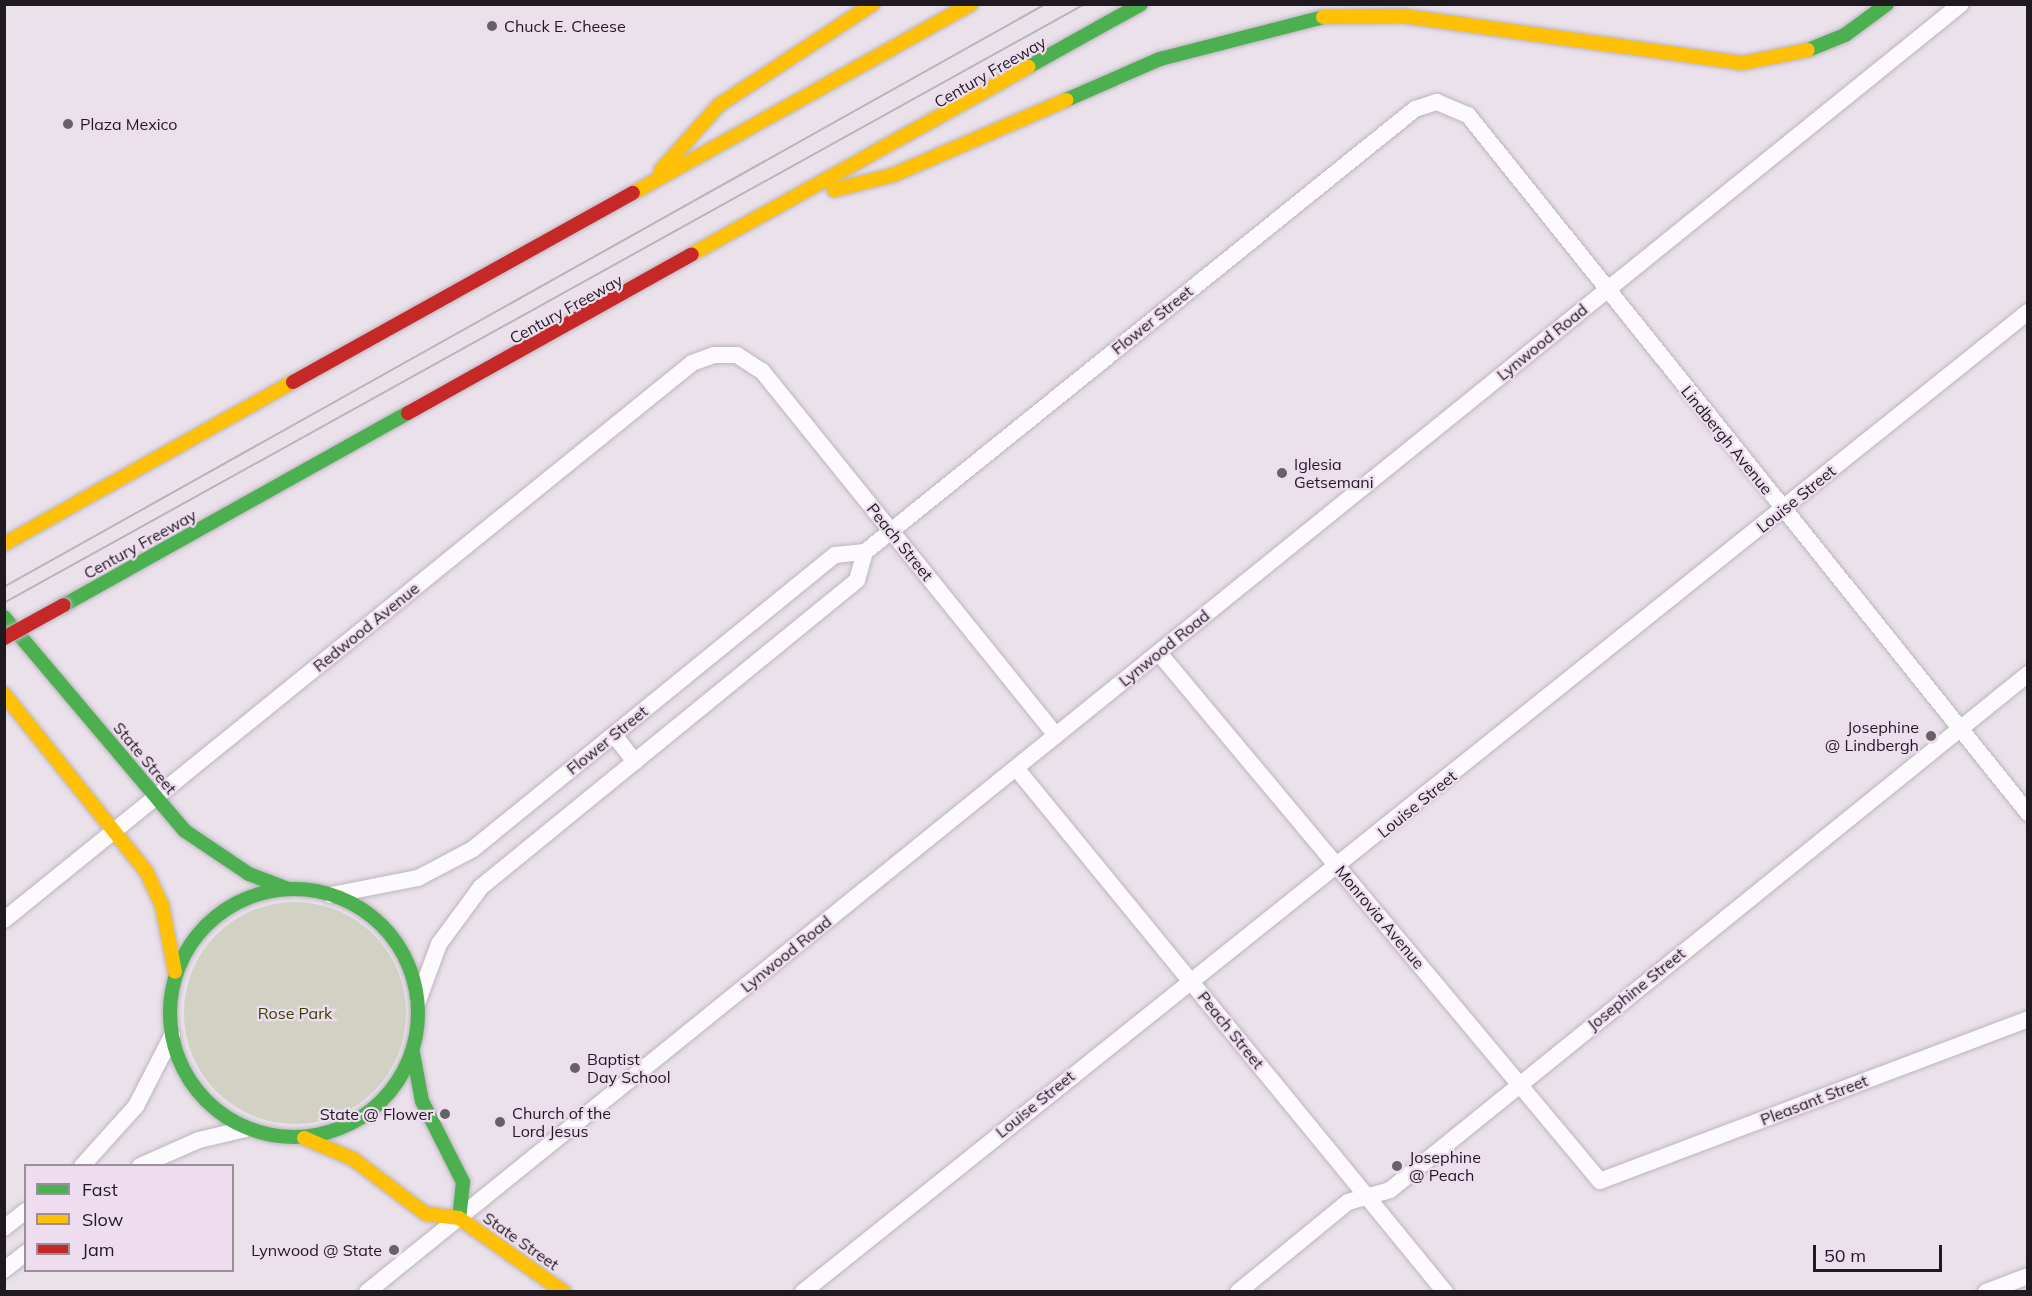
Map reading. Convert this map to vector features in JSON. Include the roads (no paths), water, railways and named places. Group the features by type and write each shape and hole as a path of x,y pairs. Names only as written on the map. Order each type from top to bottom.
{"main road":[{"path":"650,183 719,105 873,4"},
{"path":"6,543 650,183 743,136 971,4"},
{"name":"Century Freeway","path":"4,638 800,199 1141,4"},
{"path":"800,199 893,175 1160,59 1311,18 1403,16 1743,63 1799,54 1845,35 1887,4"},
{"name":"State Street","path":"4,617 156,797 210,851 286,888"},
{"path":"4,694 146,871 162,904 175,972 172,1036 191,1081 208,1103 245,1129 303,1137 328,1134 370,1112 400,1078 413,1053 418,1001 414,976 392,936 374,918 331,895 286,888 258,894 218,916 187,949 175,972"},
{"name":"State Street","path":"413,1053 422,1101 463,1182 459,1218"},
{"name":"State Street","path":"303,1137 353,1159 426,1214 459,1218 564,1292"}],"street":[{"name":"Lynwood Road","path":"367,1292 1961,4"},
{"name":"Lindbergh Avenue","path":"1445,102 1468,115 2028,813"},
{"name":"Flower Street","path":"331,895 418,878 473,849 835,555 865,552 1415,109 1445,102"},
{"name":"Louise Street","path":"803,1292 1190,980 1339,868 2028,312"},
{"name":"Redwood Avenue","path":"4,920 692,363 714,355 737,355"},
{"name":"Peach Street","path":"737,355 762,371 1056,735"},
{"name":"Flower Street","path":"418,1001 439,945 481,887 857,580 865,552"},
{"name":"Monrovia Avenue","path":"1159,653 1600,1181"},
{"name":"Josephine Street","path":"1238,1292 1348,1202 1390,1190 2028,674"},
{"path":"614,735 635,762"},
{"name":"Peach Street","path":"1016,768 1445,1292"},
{"name":"Pleasant Street","path":"1600,1181 2028,1019"},
{"path":"84,1164 136,1106 172,1036"},
{"path":"145,1164 199,1140 245,1129"},
{"path":"4,1228 24,1213"},
{"path":"4,1270 24,1255"},
{"path":"1986,1292 2028,1276"}],"tram line":[{"path":"4,587 1046,4"},
{"path":"4,603 1085,4"}],"place":[{"name":"Chuck E. Cheese","path":"492,26"},
{"name":"Plaza Mexico","path":"68,124"},
{"name":"Iglesia Getsemani","path":"1282,473"},
{"name":"Josephine @ Lindbergh","path":"1931,736"},
{"name":"Baptist Day School","path":"575,1068"},
{"name":"State @ Flower","path":"445,1114"},
{"name":"Church of the Lord Jesus","path":"500,1122"},
{"name":"Josephine @ Peach","path":"1397,1166"},
{"name":"Lynwood @ State","path":"394,1250"}],"park label":[{"name":"Rose Park","path":"295,1013"}]}
